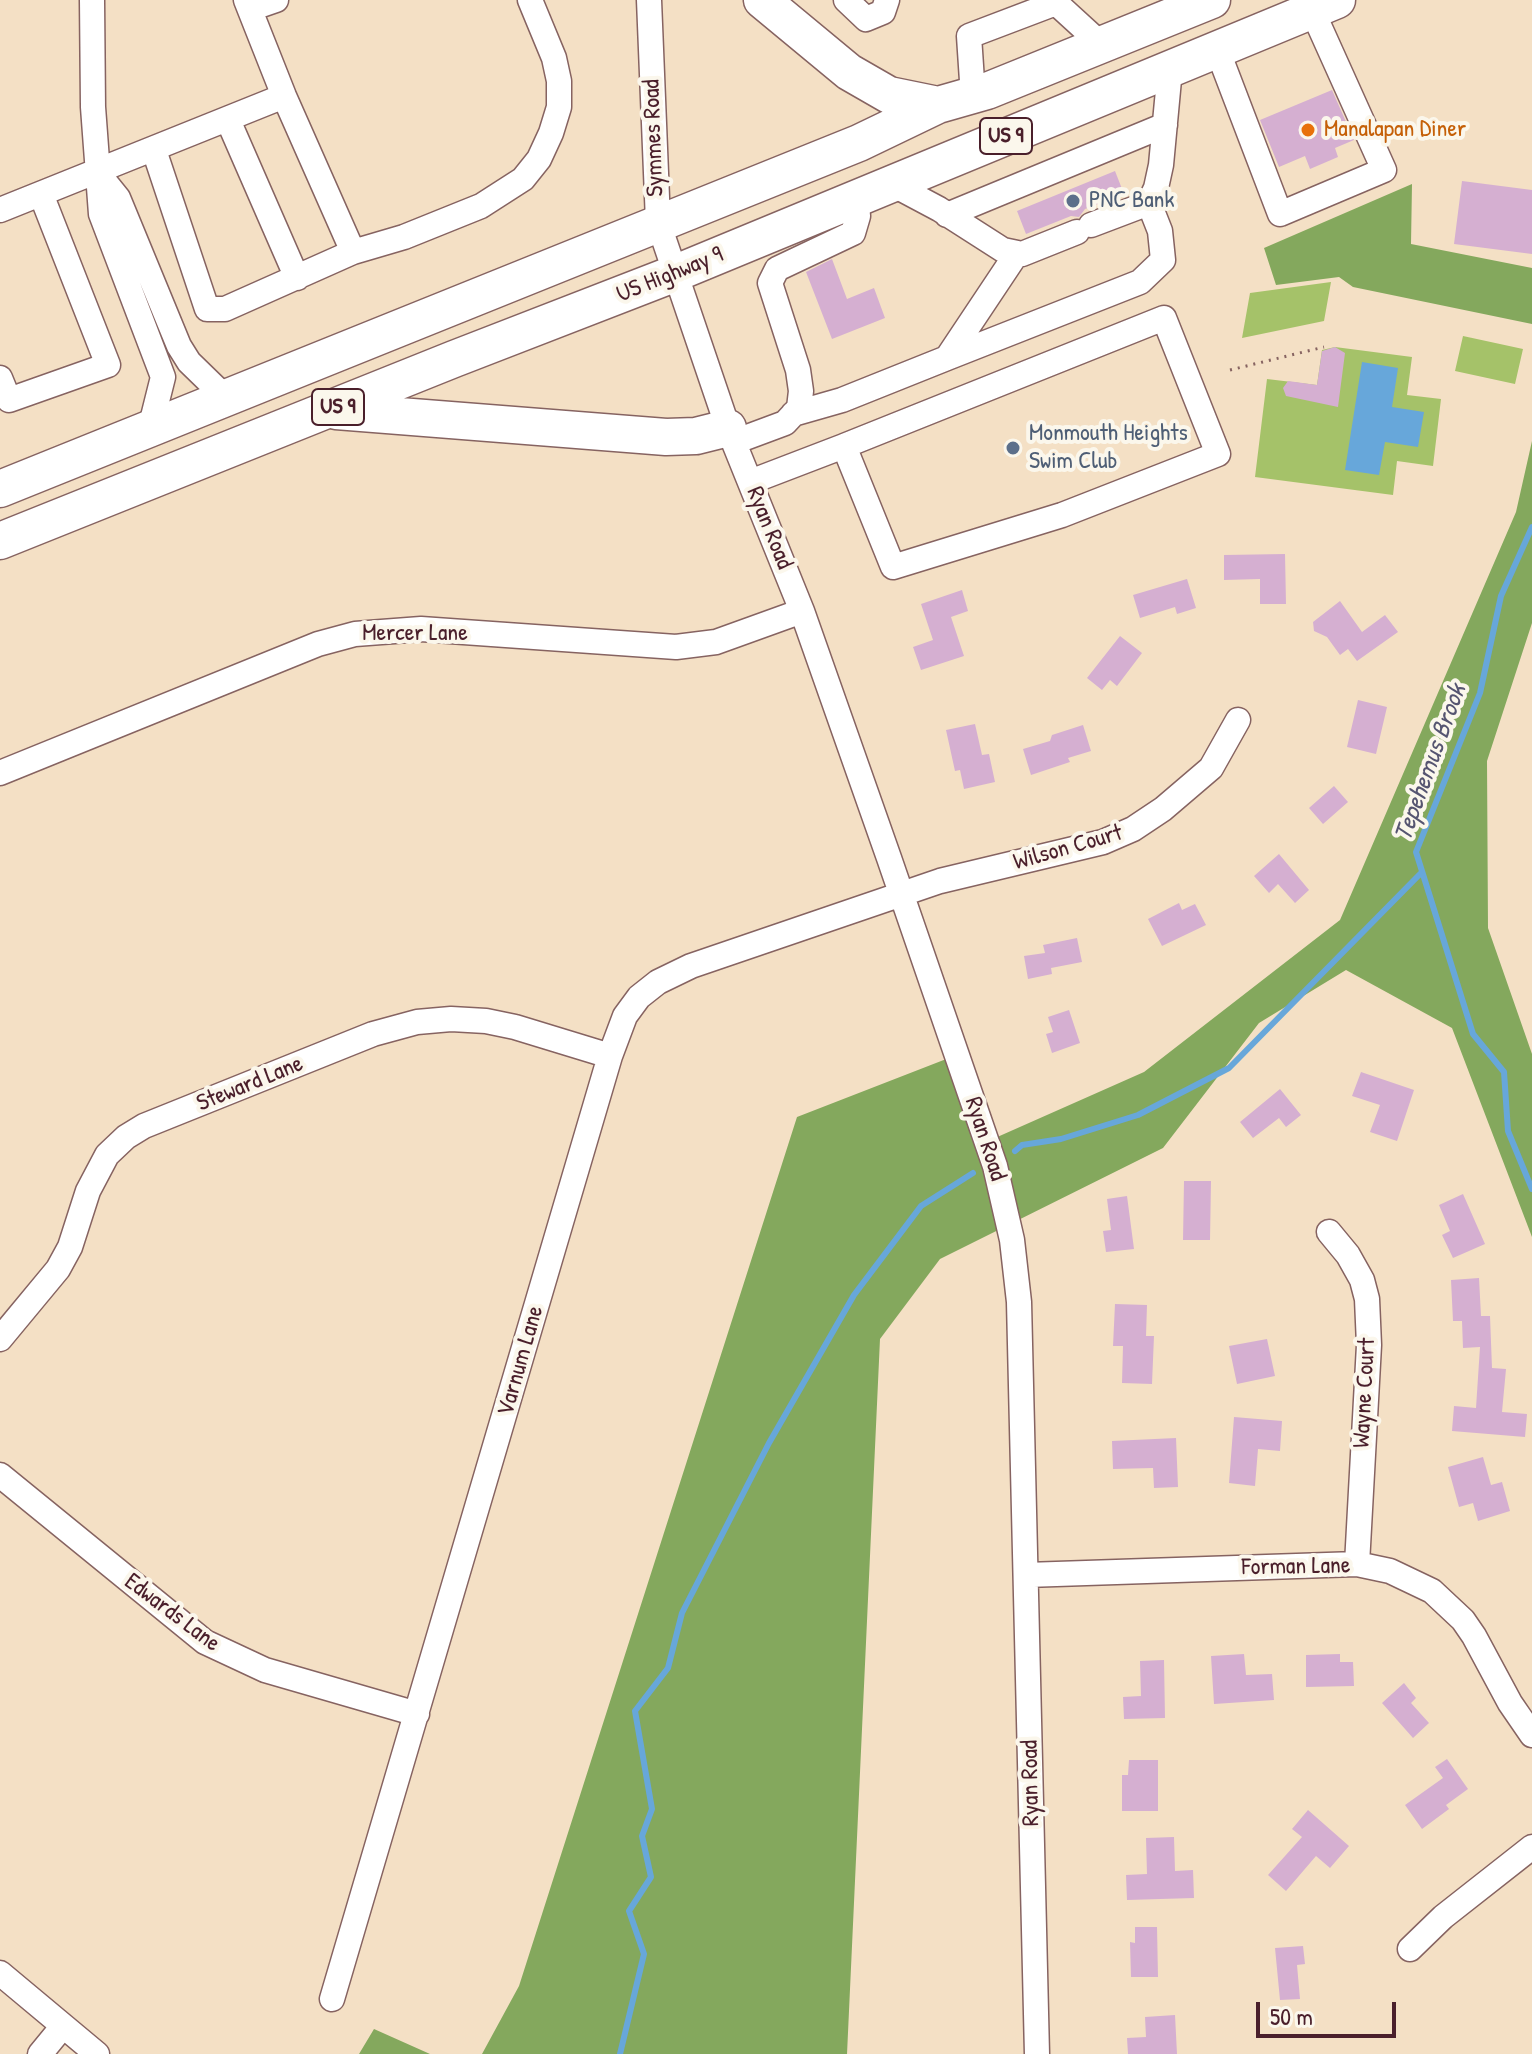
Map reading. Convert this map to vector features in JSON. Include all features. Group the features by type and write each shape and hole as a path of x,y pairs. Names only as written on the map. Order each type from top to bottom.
{"highway":[{"path":"762,0 849,72 889,95 938,105"},
{"name":"US 9","path":"0,489 859,143 938,105 973,96 1212,0"},
{"name":"US Highway 9","path":"0,541 676,273 1325,5"},
{"path":"331,410 666,437 731,435"}],"street":[{"path":"92,0 93,107 101,214 163,377 150,429"},
{"path":"276,0 248,5 284,96 353,252"},
{"path":"154,150 207,309 225,309 353,252 404,237 481,206 523,179 539,159 559,107 559,81 554,58 530,0"},
{"name":"Symmes Road","path":"649,0 658,222 676,273"},
{"path":"846,0 866,19 883,12 887,0"},
{"path":"973,96 969,36 1056,3 1102,45"},
{"path":"1217,49 1280,214 1384,170 1325,5"},
{"path":"892,184 1003,250 1022,254 1149,203 1161,165 1170,69"},
{"path":"0,210 284,96"},
{"path":"228,120 297,278"},
{"path":"947,215 1165,125"},
{"path":"97,172 118,198 179,346 189,362 226,398"},
{"path":"0,378 9,400 108,365 41,194"},
{"path":"731,435 785,423 799,408 800,380 770,283 777,269 853,233 858,216 856,199"},
{"path":"793,414 842,400 1140,282 1163,260 1160,231 1149,203"},
{"path":"762,238 774,274"},
{"path":"947,358 1017,253"},
{"name":"Ryan Road","path":"676,273 731,435 802,611 995,1166 1012,1240 1019,1302 1037,2054"},
{"path":"750,482 1164,318 1218,454 1062,515 893,567 844,446"},
{"name":"Mercer Lane","path":"0,773 318,644 355,634 421,629 676,647 716,642 802,611"},
{"name":"Wilson Court","path":"900,895 940,881 1103,842 1133,829 1163,809 1211,768 1238,720"},
{"name":"Varnum Lane","path":"332,1999 610,1056 625,1016 639,997 669,975 900,895"},
{"name":"Steward Lane","path":"0,1339 58,1269 70,1247 88,1191 107,1155 126,1137 144,1126 373,1034 417,1022 451,1019 486,1021 610,1056"},
{"name":"Wayne Court","path":"1329,1232 1348,1255 1362,1280 1367,1299 1369,1345 1357,1564"},
{"name":"Edwards Lane","path":"0,1475 205,1642 231,1657 265,1670 417,1714"},
{"name":"Forman Lane","path":"1026,1575 1357,1564 1409,1578 1450,1606 1474,1636 1510,1703 1532,1735"},
{"path":"1410,1949 1443,1917 1532,1847"},
{"path":"0,1973 97,2054"},
{"path":"40,2054 63,2026"}],"path":[{"path":"1230,370 1324,347"}],"green space":[{"path":"1412,184 1411,244 1532,268 1532,324 1353,287 1339,277 1276,285 1264,248"},
{"path":"1331,282 1324,321 1242,338 1250,293"},
{"path":"1463,336 1523,349 1515,384 1455,371"},
{"path":"1335,347 1412,357 1407,395 1441,399 1433,466 1397,461 1393,495 1255,477 1267,379 1317,385 1322,350"},
{"path":"1532,441 1532,623 1487,761 1488,928 1532,1054 1532,1237 1452,1028 1346,970 1259,1023 1163,1148 940,1259 880,1339 847,2054 482,2054 519,1986 797,1117 954,1056 986,1142 1144,1072 1340,920 1516,512"},
{"path":"374,2029 430,2054 359,2054"}],"water":[{"path":"1362,362 1398,368 1392,407 1424,412 1418,447 1385,442 1379,475 1345,470"}],"building":[{"name":"Manalapan Diner","path":"1332,90 1354,140 1335,148 1338,157 1310,169 1305,156 1279,167 1260,120"},
{"name":"PNC Bank","path":"1115,171 1124,194 1085,209 1079,217 1071,216 1026,234 1017,211"},
{"path":"1462,181 1532,190 1532,254 1454,244"},
{"path":"832,259 847,299 874,288 885,318 832,339 806,272"},
{"path":"1335,347 1345,353 1338,407 1286,396 1283,388 1288,381 1317,385 1322,351"},
{"path":"1285,554 1286,604 1260,604 1260,579 1224,580 1224,555"},
{"path":"1187,579 1196,608 1177,614 1175,607 1140,618 1133,595"},
{"path":"962,590 968,611 951,617 964,656 921,670 913,647 933,640 921,604"},
{"path":"1340,601 1362,632 1385,615 1398,632 1357,661 1348,649 1340,655 1327,637 1314,631 1313,622"},
{"path":"1120,636 1142,653 1117,686 1110,680 1102,690 1087,678"},
{"path":"1358,700 1387,707 1376,754 1347,747"},
{"path":"975,724 982,755 989,754 995,782 964,789 960,770 955,771 946,730"},
{"path":"1083,725 1091,751 1068,758 1070,762 1031,775 1023,749 1050,741 1052,735"},
{"path":"1334,786 1348,802 1323,824 1309,808"},
{"path":"1279,854 1309,890 1295,903 1278,884 1269,893 1254,876"},
{"path":"1179,903 1182,910 1195,904 1206,925 1162,946 1148,919"},
{"path":"1077,938 1082,962 1051,968 1052,974 1028,979 1024,956 1045,953 1043,945"},
{"path":"1069,1010 1080,1043 1052,1053 1046,1034 1053,1032 1048,1017"},
{"path":"1361,1072 1414,1090 1397,1141 1370,1132 1380,1105 1352,1096"},
{"path":"1280,1089 1301,1115 1286,1127 1279,1118 1253,1138 1240,1122"},
{"path":"1184,1181 1211,1181 1210,1240 1183,1240"},
{"path":"1463,1194 1485,1244 1453,1258 1442,1235 1450,1231 1439,1205"},
{"path":"1127,1196 1134,1249 1106,1252 1103,1231 1111,1230 1107,1199"},
{"path":"1479,1278 1481,1316 1490,1316 1492,1368 1506,1369 1502,1412 1527,1414 1525,1437 1452,1431 1454,1406 1476,1408 1480,1347 1463,1348 1462,1321 1453,1321 1451,1280"},
{"path":"1115,1304 1147,1305 1146,1336 1154,1336 1152,1384 1122,1383 1123,1346 1113,1346"},
{"path":"1267,1339 1275,1376 1237,1384 1229,1346"},
{"path":"1234,1417 1282,1421 1280,1451 1258,1449 1255,1486 1229,1483"},
{"path":"1176,1438 1178,1487 1154,1488 1153,1468 1113,1469 1112,1441"},
{"path":"1483,1457 1491,1485 1502,1482 1510,1511 1478,1521 1473,1503 1459,1507 1448,1467"},
{"path":"1244,1654 1246,1675 1272,1674 1274,1700 1214,1704 1211,1656"},
{"path":"1340,1654 1340,1662 1353,1662 1354,1686 1306,1687 1306,1655"},
{"path":"1164,1660 1165,1718 1124,1719 1123,1697 1141,1696 1140,1661"},
{"path":"1404,1683 1416,1698 1411,1703 1429,1723 1413,1738 1382,1703"},
{"path":"1447,1759 1468,1789 1446,1805 1449,1809 1422,1829 1405,1805 1443,1778 1435,1767"},
{"path":"1129,1760 1158,1760 1158,1811 1122,1811 1122,1775 1128,1775"},
{"path":"1308,1810 1349,1846 1330,1868 1316,1856 1286,1891 1268,1875 1302,1837 1292,1829"},
{"path":"1174,1837 1175,1871 1193,1870 1194,1898 1127,1900 1126,1875 1147,1874 1146,1838"},
{"path":"1135,1927 1157,1927 1158,1977 1131,1977 1130,1942 1135,1943"},
{"path":"1303,1946 1305,1964 1297,1965 1300,1999 1280,2000 1275,1948"},
{"path":"1175,2015 1177,2054 1128,2054 1127,2038 1146,2037 1145,2017"}],"waterway":[{"name":"Tepehemus Brook","path":"1532,527 1501,596 1480,693 1416,852 1473,1034 1504,1072 1508,1131 1532,1189"},
{"path":"1015,1151 1022,1145 1061,1139 1138,1115 1229,1068 1422,872"},
{"path":"620,2054 644,1954 629,1911 651,1877 642,1836 652,1809 635,1711 668,1668 682,1613 769,1443 854,1295 921,1206 973,1173"}],"place":[{"name":"Manalapan Diner","path":"1308,130"},
{"name":"PNC Bank","path":"1073,201"},
{"name":"Monmouth Heights Swim Club","path":"1013,448"}]}
